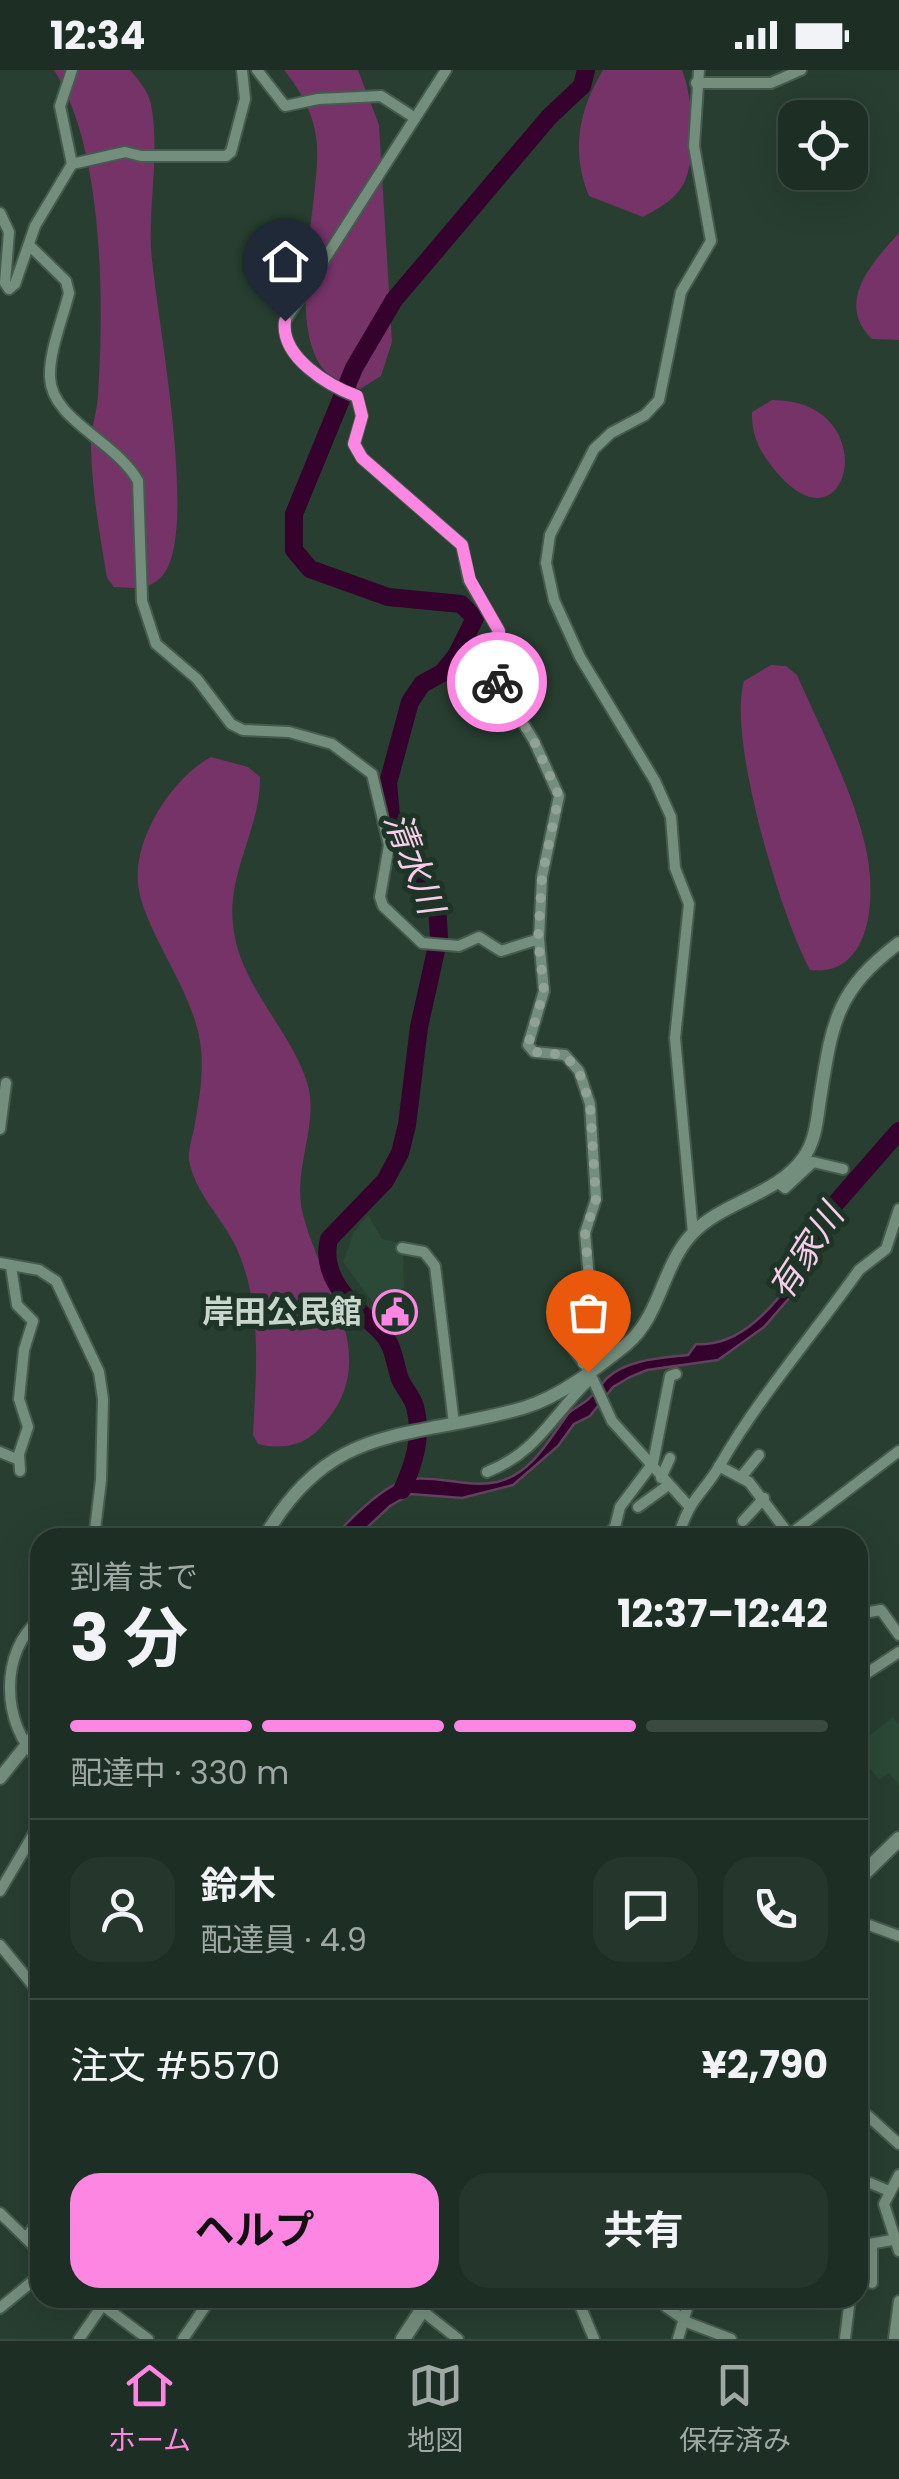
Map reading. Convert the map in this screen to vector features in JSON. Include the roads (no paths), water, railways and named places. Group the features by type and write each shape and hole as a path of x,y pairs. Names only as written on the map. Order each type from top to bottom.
{"main road":[{"path":"868,1868 899,1838"},
{"path":"403,2339 423,2308"}],"street":[{"path":"0,213 10,232 5,283 9,289 30,246 35,226 72,164 60,106 72,70"},
{"path":"72,164 125,152 141,156 226,156 232,152 245,99 242,70"},
{"path":"257,70 285,106 318,98 381,96 416,118"},
{"path":"446,70 285,321 284,333 304,363 338,389 354,395 362,416 356,450 462,545 470,580 499,631 496,679 553,776 558,812 542,876 538,940 544,991 528,1045 534,1052 565,1055 579,1072 590,1104 596,1199 585,1233 590,1289 562,1328 604,1409 687,1504"},
{"path":"693,1233 675,1038 688,904 676,868 670,818 655,781 580,657 554,600 546,562 550,535 594,449 646,415 659,400 681,292 711,240 694,146 699,70"},
{"path":"696,83 771,82 801,70"},
{"path":"30,246 66,280 69,293 50,376 54,400 70,418 94,432 138,481 142,601 156,644 197,679 231,724 243,730 289,732 332,744 372,774 388,844 380,897 390,916 422,943 459,946 480,938 501,951 510,951 538,940"},
{"path":"486,1472 542,1438 566,1401 645,1324 693,1233 778,1182 802,1160 815,1132 829,1037 841,1002 855,981 899,943"},
{"path":"0,1130 6,1083"},
{"path":"778,1182 785,1188 814,1162 843,1169"},
{"path":"682,1528 687,1504 719,1466 734,1434 858,1270 886,1249 899,1209"},
{"path":"402,1248 424,1252 434,1266 454,1424"},
{"path":"0,1452 19,1465 28,1427 18,1399 24,1350 34,1322 16,1305 6,1265 40,1270 56,1281 99,1372 102,1464 95,1528"},
{"path":"613,1528 620,1507 651,1466 662,1402 670,1376 676,1374"},
{"path":"270,1528 293,1491 325,1463 355,1448 535,1404 590,1378"},
{"path":"800,1528 899,1451"},
{"path":"742,1476 758,1455"},
{"path":"638,1507 664,1482 670,1458"},
{"path":"719,1466 742,1476 785,1528"},
{"path":"701,1488 711,1500"},
{"path":"743,1521 777,1496"},
{"path":"868,1612 881,1610 899,1635"},
{"path":"30,1626 18,1634 2,1668 9,1720 30,1750"},
{"path":"868,1672 899,1652"},
{"path":"0,1778 30,1737"},
{"path":"0,1891 30,1843"},
{"path":"868,1926 899,1936"},
{"path":"0,1946 30,1982"},
{"path":"868,2118 899,2144"},
{"path":"899,2175 884,2204 892,2240 899,2250"},
{"path":"870,2183 889,2191"},
{"path":"0,2213 30,2242"},
{"path":"26,2238 30,2233"},
{"path":"868,2245 892,2240"},
{"path":"872,2244 872,2283"},
{"path":"0,2308 30,2283"},
{"path":"894,2339 899,2301"},
{"path":"79,2339 94,2308"},
{"path":"103,2308 122,2328 148,2339"},
{"path":"183,2339 203,2308"},
{"path":"430,2308 458,2339"},
{"path":"581,2308 593,2338"},
{"path":"655,2316 661,2308"},
{"path":"672,2308 685,2320 731,2339"},
{"path":"678,2339 688,2308"},
{"path":"846,2339 849,2308"}],"waterway":[{"name":"清水川","path":"402,1490 418,1439 414,1403 400,1379 388,1341 341,1290 329,1267 327,1253 329,1239 385,1181 400,1153 407,1125 419,1027 439,937 437,905 392,826 388,783 410,702 422,684 442,673 456,656 475,618 461,604 388,597 310,569 294,550 294,514 354,368 394,300 549,117 582,86 586,70"},
{"name":"有家川","path":"789,1289 822,1219 899,1131"}],"place":[{"name":"岸田公民館","path":"395,1312"}]}
